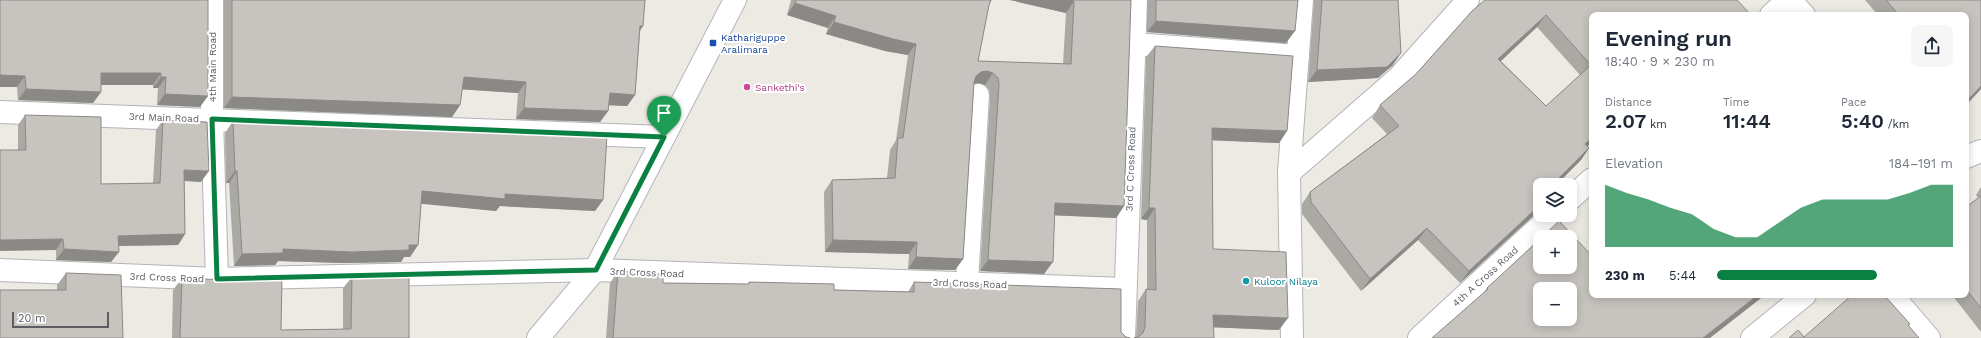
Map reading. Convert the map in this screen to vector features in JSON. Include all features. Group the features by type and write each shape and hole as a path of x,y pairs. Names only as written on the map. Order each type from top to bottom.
{"street":[{"name":"4th Main Road","path":"212,0 212,119 217,279"},
{"path":"538,338 596,270 735,0"},
{"name":"3rd C Cross Road","path":"1124,338 1136,0"},
{"path":"1292,338 1289,174 1302,0"},
{"path":"1775,12 1789,0 1801,12"},
{"path":"1289,174 1398,78 1465,1"},
{"path":"1134,44 1298,56"},
{"path":"967,283 978,95"},
{"name":"3rd Main Road","path":"0,112 664,137"},
{"path":"1969,156 1981,151"},
{"path":"1577,193 1589,182"},
{"name":"4th A Cross Road","path":"1419,338 1544,222"},
{"name":"3rd Cross Road","path":"0,270 217,279 596,270 1125,289"},
{"path":"1752,338 1801,298"},
{"path":"1895,298 1929,338"}],"building":[{"path":"0,0 208,0 208,96 165,94 166,77 161,77 161,73 101,73 101,92 26,89 25,76 0,75"},
{"path":"232,0 645,0 643,26 640,26 635,95 610,93 608,111 524,108 526,82 464,77 460,105 232,97"},
{"path":"796,0 991,0 978,61 1071,64 1074,1 1069,0 1131,0 1124,206 1055,203 1053,262 988,260 999,84 998,78 993,73 987,71 981,72 976,76 974,82 963,259 916,257 917,242 833,240 832,180 895,178 898,138 903,138 916,44 834,22 836,16 795,3"},
{"path":"1156,0 1298,0 1295,31 1156,21"},
{"path":"1322,0 1398,0 1401,53 1387,67 1317,70"},
{"path":"1485,0 1737,0 1748,12 1589,12 1589,63 1546,15 1498,59 1546,106 1589,67 1589,141 1585,144 1589,148 1559,178 1533,178 1533,212 1469,271 1427,228 1370,279 1311,202 1310,192 1399,126 1380,105 1416,74 1472,11"},
{"path":"1886,0 1981,0 1981,86 1970,98 1969,12 1896,12"},
{"path":"1155,46 1293,56 1287,131 1212,128 1213,249 1286,252 1288,318 1213,315 1214,338 1134,338 1143,333 1145,327 1146,289 1156,290 1155,208 1149,208"},
{"path":"25,115 101,117 101,184 160,183 163,120 207,122 209,171 184,170 185,234 118,236 119,252 64,249 63,239 0,240 0,150 26,150"},
{"path":"233,121 490,131 523,134 523,132 607,135 603,200 505,194 505,199 422,191 418,245 409,245 409,250 352,252 283,249 283,253 242,254 237,171 235,171"},
{"path":"1981,196 1981,308 1969,293 1969,205"},
{"path":"1558,222 1560,222 1567,230 1549,230"},
{"path":"1577,240 1589,253 1589,298 1754,298 1703,338 1432,338 1488,289 1487,288 1533,245 1533,274 1577,274"},
{"path":"618,271 663,274 663,283 749,284 749,282 834,284 834,290 914,292 914,282 1121,289 1121,332 1126,337 1130,338 613,338"},
{"path":"66,273 121,275 123,338 0,338 0,290 66,290"},
{"path":"409,275 409,338 180,338 182,278 226,280 282,278 281,330 351,329 352,277"},
{"path":"1849,298 1887,298 1910,324 1908,325 1919,338 1789,338 1798,330 1804,337"}],"place":[{"name":"Kathariguppe Aralimara","path":"713,43"},
{"name":"Sankethi's","path":"747,87"},
{"name":"Kuloor Nilaya","path":"1246,281"}],"route":[{"path":"212,119 664,137 596,270 217,279 212,119"}]}
